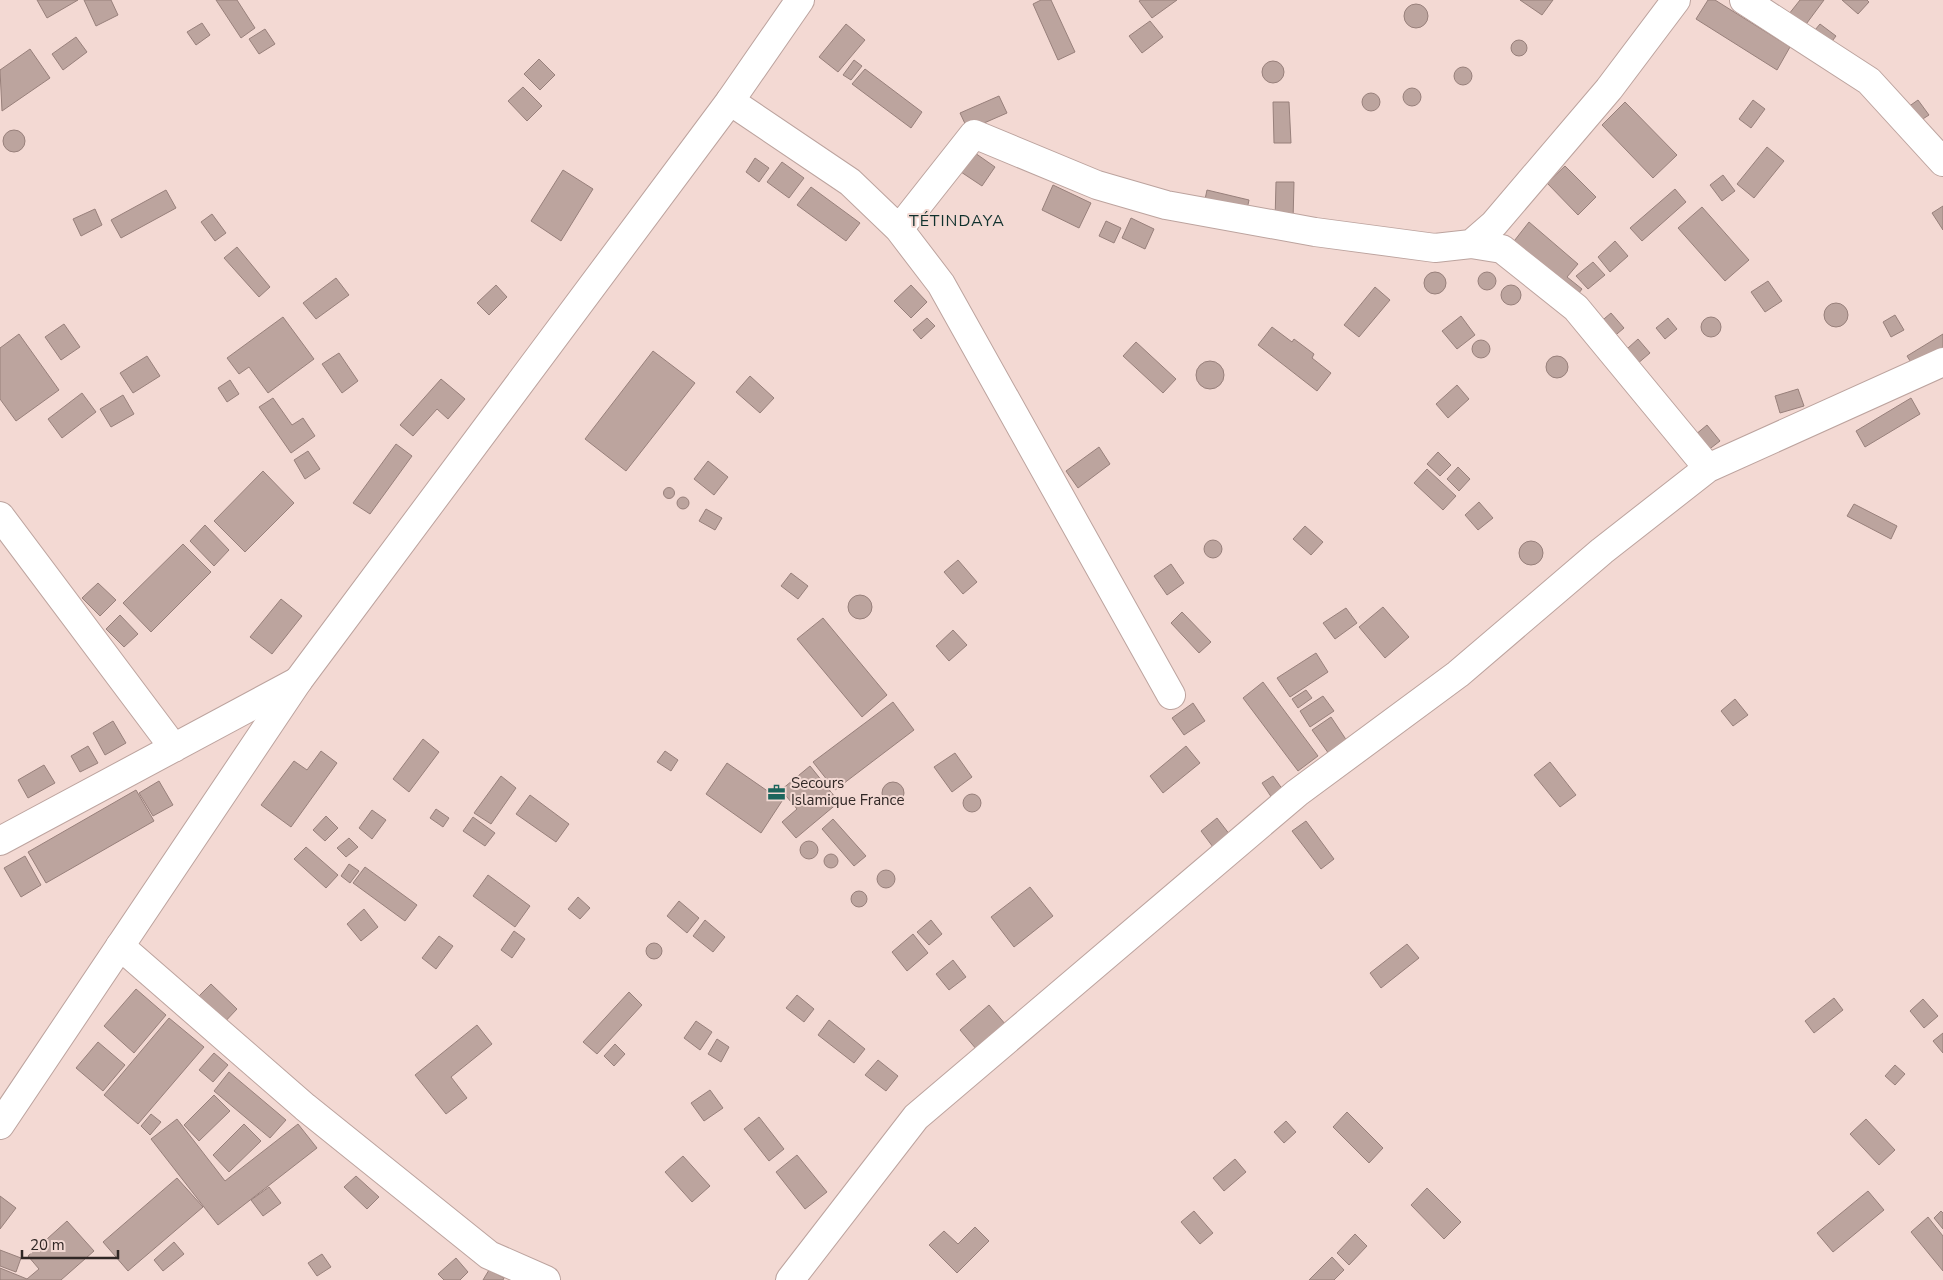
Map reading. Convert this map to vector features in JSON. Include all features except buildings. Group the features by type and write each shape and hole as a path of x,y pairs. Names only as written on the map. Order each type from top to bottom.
{"street":[{"path":"0,1125 298,681 730,101 800,0"},
{"path":"1471,244 1494,224 1609,89 1676,0"},
{"path":"1744,0 1869,81 1943,162"},
{"path":"730,101 850,182 899,228 941,284 1171,695"},
{"path":"899,228 974,134 1097,185 1166,205 1315,232 1435,248 1471,244 1502,249 1576,308 1708,468"},
{"path":"790,1280 916,1117 1297,793 1458,674 1602,551 1708,468 1943,362"},
{"path":"0,516 174,748"},
{"path":"0,841 298,681"},
{"path":"120,946 306,1107 489,1255 546,1280"}],"place":[{"name":"Secours Islamique France","path":"777,792"}],"district":[{"name":"TÉTINDAYA","path":"957,220"}]}
